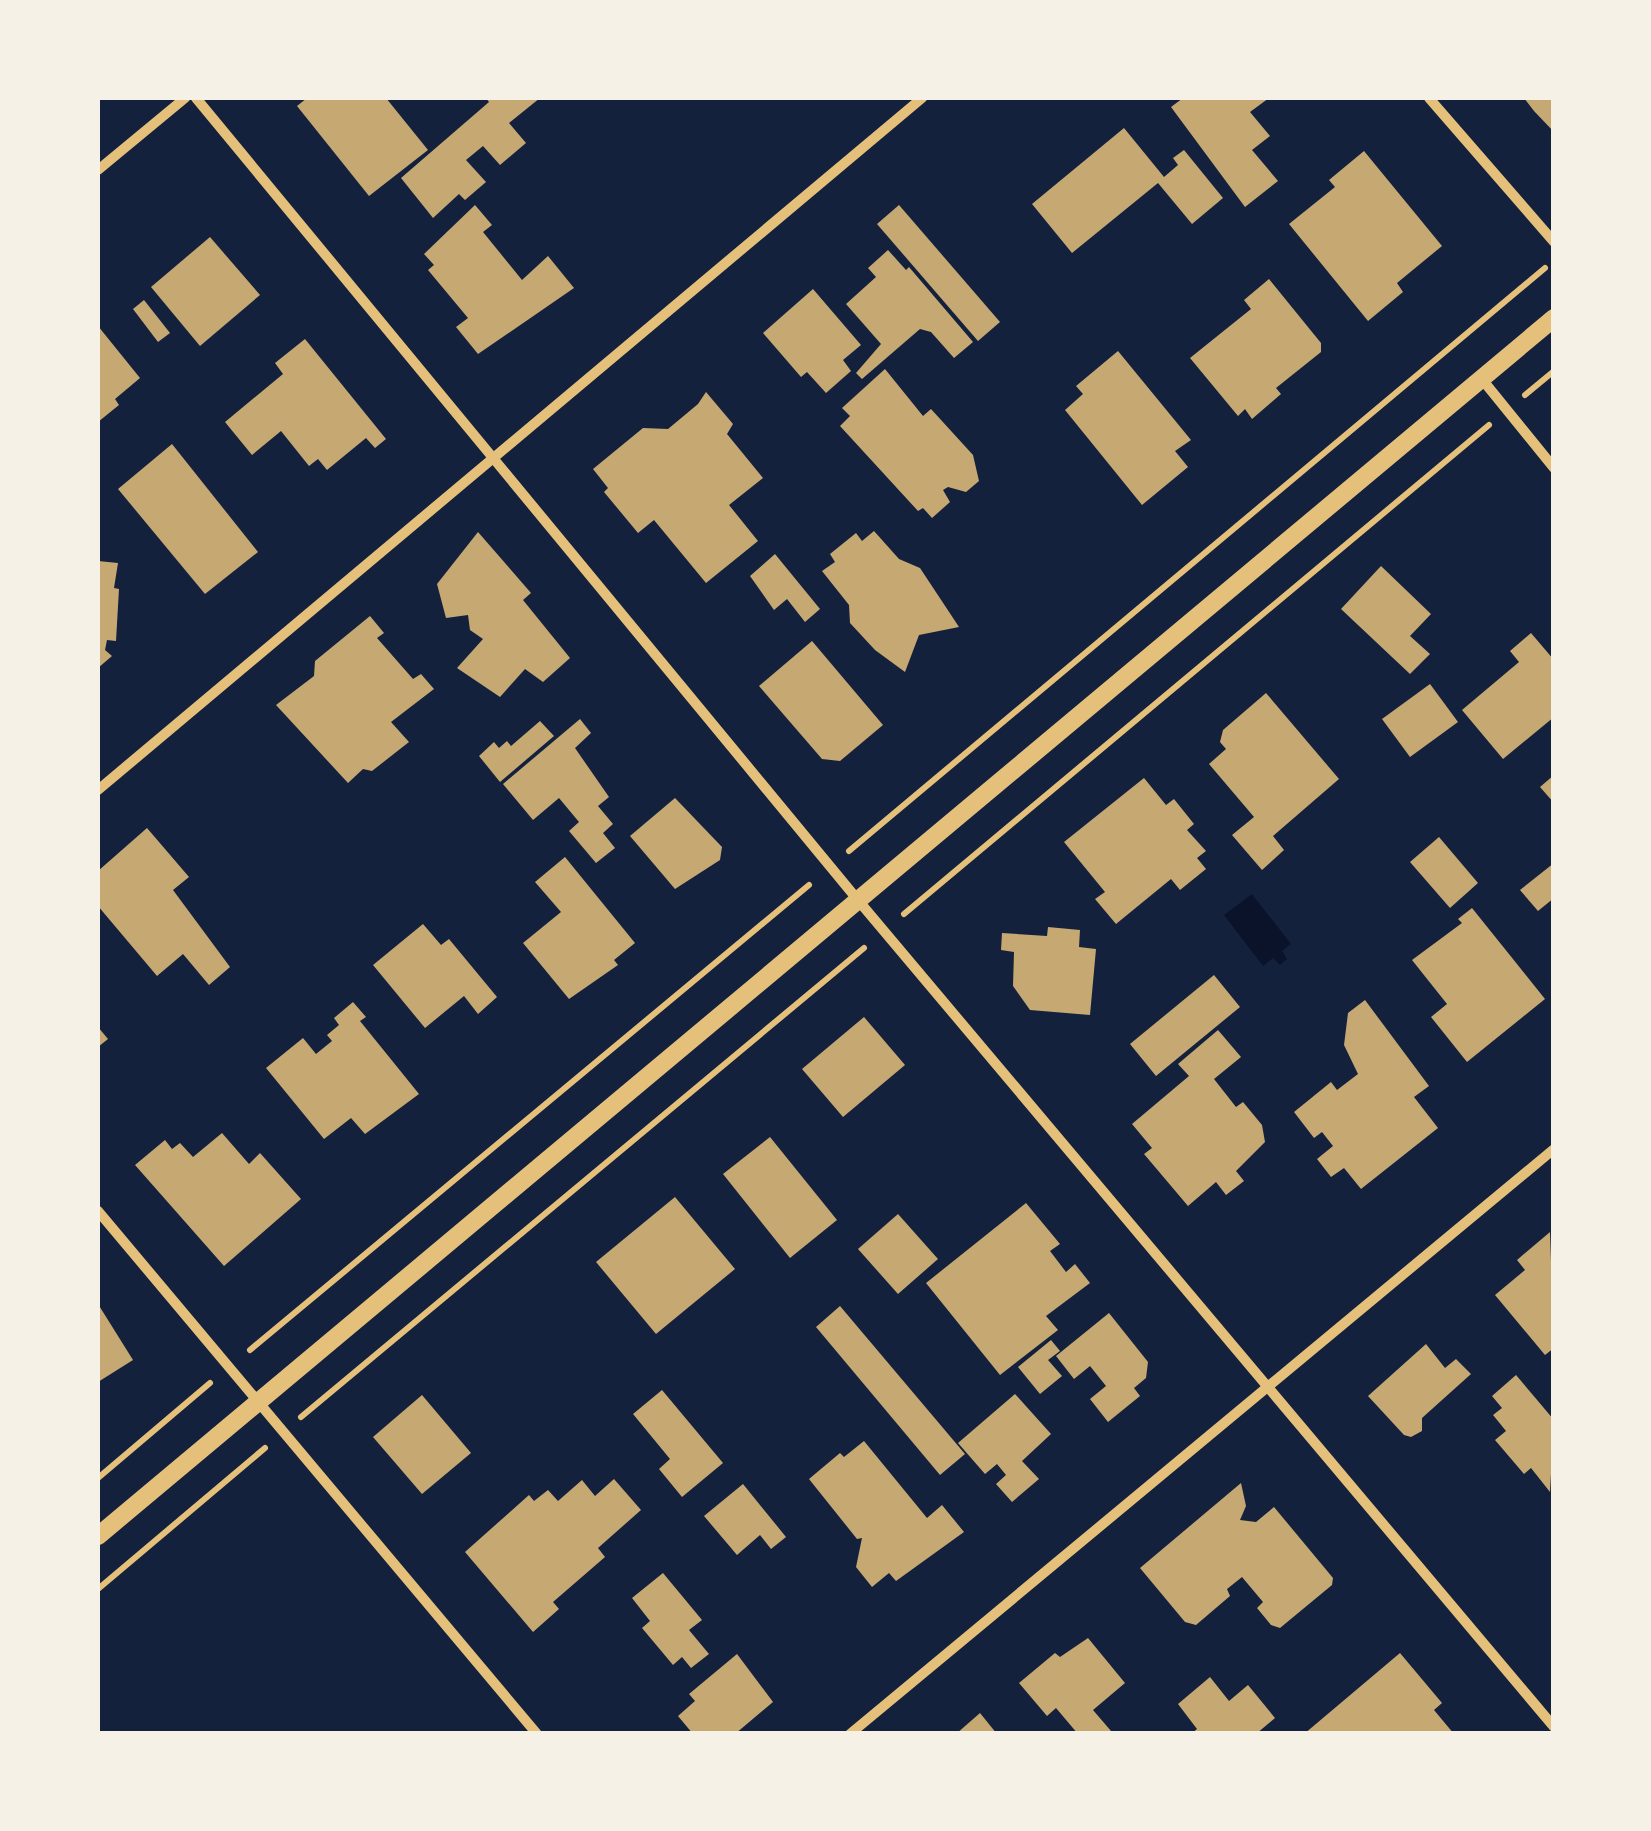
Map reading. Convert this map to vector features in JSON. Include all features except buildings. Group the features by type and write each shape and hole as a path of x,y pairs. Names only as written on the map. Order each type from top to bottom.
{"street":[{"path":"98,170 185,98"},
{"path":"196,98 496,456 858,899 1554,1727"},
{"path":"98,790 922,98"},
{"path":"1430,98 1554,242"},
{"path":"98,1536 1554,318"},
{"path":"1481,378 1554,468"},
{"path":"850,1734 1554,1149"},
{"path":"98,1211 536,1734"}],"path":[{"path":"98,1589 1554,372"}],"water":[{"path":"1252,894 1291,944 1282,951 1287,959 1280,965 1273,958 1263,966 1224,915"}]}
